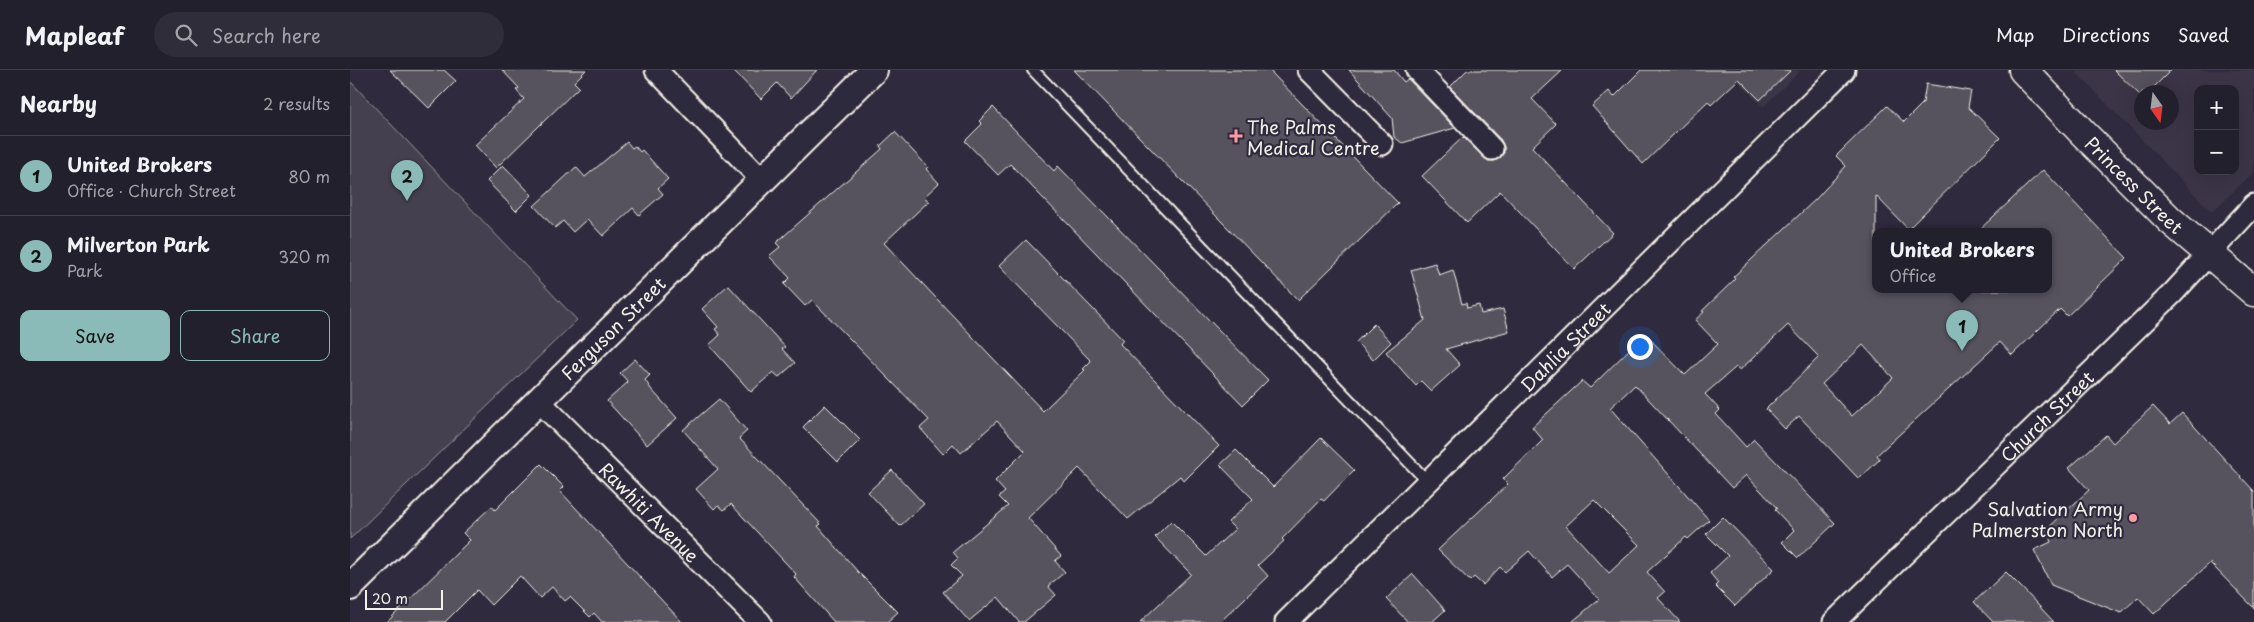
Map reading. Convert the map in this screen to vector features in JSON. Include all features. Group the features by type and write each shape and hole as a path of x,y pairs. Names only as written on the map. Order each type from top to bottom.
{"main road":[{"name":"Princess Street","path":"2023,70 2170,220 2254,292"}],"street":[{"path":"656,70 762,180"},
{"name":"Ferguson Street","path":"350,587 874,70"},
{"path":"1309,70 1382,144"},
{"path":"1417,70 1492,149"},
{"name":"Dahlia Street","path":"1286,622 1844,70"},
{"name":"Church Street","path":"1834,622 2173,292 2254,205"},
{"name":"Rawhiti Avenue","path":"538,400 760,622"}],"lane":[{"path":"1033,70 1428,482"}],"shaded area":[{"path":"1727,70 1801,70 1763,107"},
{"path":"2074,70 2254,70 2254,172 2212,212"},
{"path":"350,81 577,320 350,539"}],"building":[{"path":"390,70 444,70 456,81 429,108"},
{"path":"502,70 586,70 574,82 579,87 496,168 475,145 524,99 516,90 519,88"},
{"path":"733,70 817,70 791,98 777,83 761,99"},
{"name":"The Palms Medical Centre","path":"1074,70 1269,70 1398,203 1298,300"},
{"path":"1349,70 1394,70 1404,82 1408,79 1455,128 1402,143 1394,137 1392,118"},
{"path":"1467,70 1563,70 1532,99 1556,124 1532,147 1613,233 1574,269 1500,191 1467,223 1422,176 1463,137 1488,161 1495,161 1504,153 1501,140 1450,87"},
{"path":"1641,70 1791,70 1760,100 1739,79 1711,105 1708,101 1643,164 1592,106 1609,91 1614,97"},
{"path":"2114,70 2171,70 2156,85 2134,85 2134,89"},
{"path":"1926,84 1971,91 1968,107 2000,138 1909,228 1876,196 1876,228 1872,228 1872,293 2052,293 2052,228 1981,228 2043,170 2127,258 2067,316 2060,309 2012,355 2000,342 1877,455 1880,459 1859,479 1799,416 1785,429 1766,409 1819,357 1788,325 1740,370 1736,367 1705,394 1720,410 1716,414 1746,447 1754,439 1835,523 1798,558 1782,542 1794,530 1775,510 1777,508 1746,475 1732,488 1635,385 1610,408 1709,520 1688,539 1686,537 1647,572 1665,592 1658,598 1680,622 1572,622 1599,599 1567,564 1552,577 1529,551 1505,572 1500,567 1483,585 1474,577 1470,581 1438,550 1508,484 1503,479 1543,440 1532,427 1582,381 1590,388 1645,334 1685,375 1718,344 1695,320 1735,279 1733,277 1816,199 1846,166 1836,156 1887,106 1904,122 1923,103","holes":["1863,345 1893,378 1852,416 1822,384","1594,500 1639,545 1609,573 1566,526"]},
{"path":"993,107 1054,171 1058,166 1268,380 1243,405 1010,164 998,175 965,141 982,124 979,121"},
{"path":"895,132 928,167 926,169 939,183 924,197 929,201 884,243 1043,411 1085,370 1083,369 1091,361 999,266 1026,240 1123,340 1120,344 1219,446 1184,481 1180,476 1128,519 1079,468 1028,518 1061,556 1055,561 1065,572 1048,586 1056,595 1024,622 1019,622 998,597 969,621 943,592 962,576 951,565 958,558 953,552 1008,506 999,497 1005,492 995,481 1025,451 997,421 961,453 953,444 943,454 920,428 929,420 812,300 805,306 784,284 790,278 769,256 780,247 776,243 882,149 880,146"},
{"path":"627,142 632,148 635,146 640,152 642,150 668,179 658,188 663,194 639,215 633,208 603,236 587,219 573,232 563,221 555,228 534,206 576,167 585,177"},
{"path":"503,165 532,195 516,211 487,181"},
{"path":"1435,263 1439,275 1453,270 1462,304 1466,303 1467,308 1479,305 1481,314 1503,309 1509,331 1446,349 1460,365 1431,391 1421,381 1416,386 1386,352 1425,320 1411,270"},
{"path":"728,285 785,347 782,349 795,363 779,377 773,372 751,392 709,345 720,335 715,329 718,327 702,309"},
{"path":"1374,324 1391,342 1373,360 1356,342"},
{"path":"635,359 650,375 645,380 651,389 677,418 647,445 607,401 628,382 620,373"},
{"path":"719,399 747,431 739,438 821,524 818,526 858,572 898,612 887,622 834,622 794,577 796,574 731,504 724,510 718,505 714,509 696,489 718,469 683,430"},
{"path":"825,405 860,440 838,462 803,427"},
{"name":"Salvation Army Palmerston North","path":"2153,406 2170,424 2182,413 2254,491 2254,608 2210,563 2154,614 2138,597 2121,613 2051,585 2034,550 2051,542 2046,530 2089,490 2069,468 2106,435 2113,443"},
{"path":"1321,438 1354,470 1324,501 1321,499 1282,539 1284,541 1258,565 1268,576 1220,622 1140,622 1191,574 1155,537 1171,521 1206,556 1235,529 1228,522 1253,499 1220,465 1236,450 1273,487"},
{"path":"541,464 564,487 560,491 682,622 602,622 594,613 590,617 570,597 565,601 552,587 540,598 520,576 491,605 477,590 445,622 387,622 470,540 463,533 492,506 495,510"},
{"path":"892,470 924,504 900,526 868,492"},
{"path":"1723,517 1774,569 1735,606 1715,586 1718,583 1710,573 1728,556 1706,534"},
{"path":"2006,572 2054,622 1993,622 1974,602"},
{"path":"1413,574 1445,610 1432,622 1408,622 1386,599"}],"place":[{"name":"The Palms Medical Centre","path":"1236,136"},
{"name":"Milverton Park","path":"407,201"},
{"name":"United Brokers","path":"1962,351"},
{"name":"Salvation Army Palmerston North","path":"2133,518"}]}
